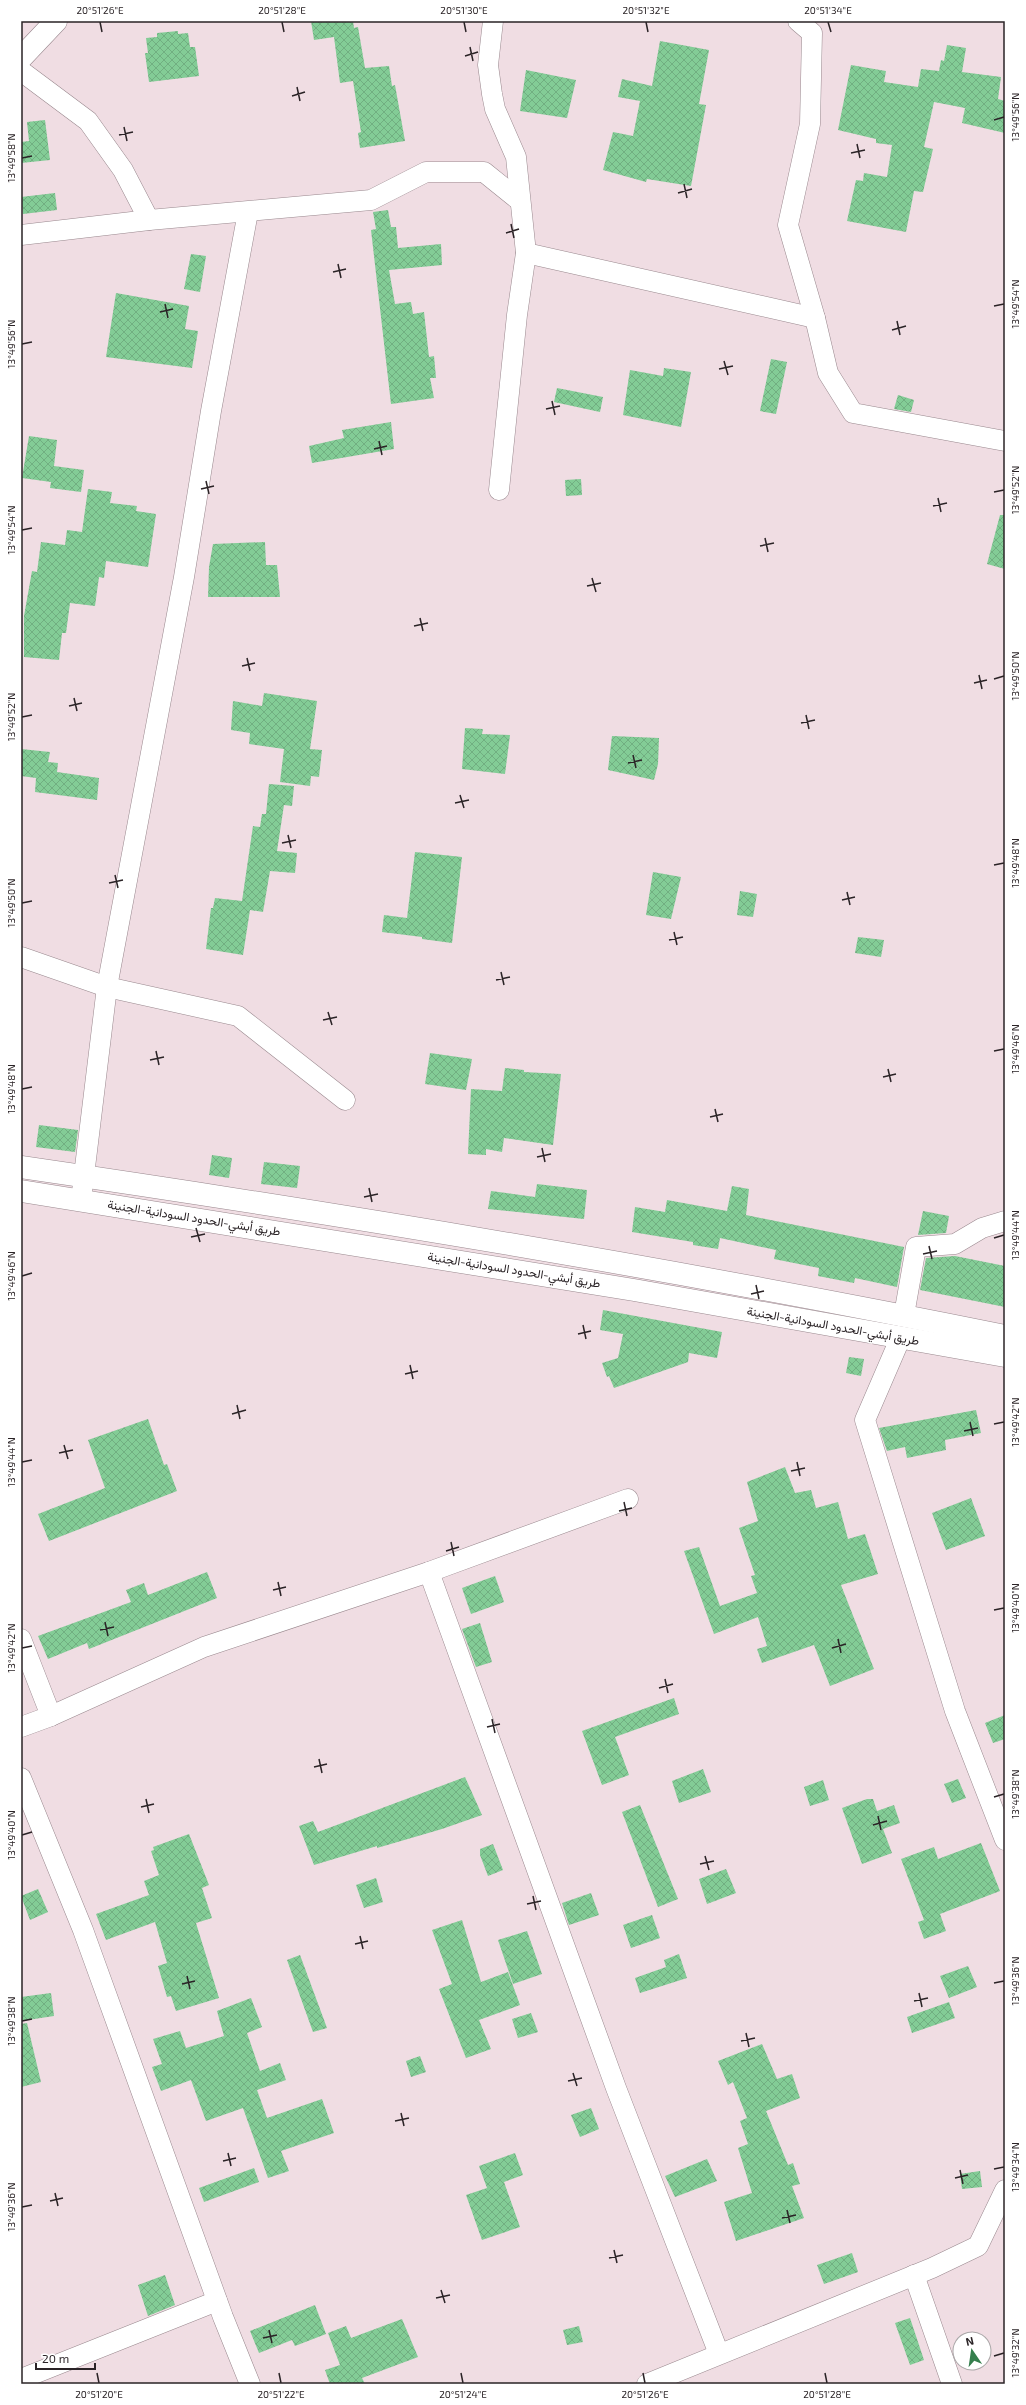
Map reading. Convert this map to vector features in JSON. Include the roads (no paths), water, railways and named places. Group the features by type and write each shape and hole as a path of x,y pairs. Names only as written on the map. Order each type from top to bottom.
{"main road":[{"path":"21,58 56,21"},
{"path":"21,1167 385,1224 904,1315 1005,1336"},
{"name":"طريق أبشي-الحدود السودانية-الجنينة","path":"21,1191 626,1289 900,1339 1005,1356"}],"street":[{"path":"493,21 488,65 492,94 495,109 516,157 526,253 517,315 499,490"},
{"path":"808,25 810,124 788,225 815,318 828,373 853,413 1005,441"},
{"path":"21,71 88,121 123,170 149,220"},
{"path":"21,235 149,220 371,200 426,172 484,172 520,201"},
{"path":"82,1200 83,1176 107,987 182,585 211,410 248,212"},
{"path":"526,253 815,318"},
{"path":"21,957 107,987 238,1016 345,1100"},
{"path":"904,1315 916,1247 955,1244 982,1228 1005,1221"},
{"path":"900,1339 865,1420 955,1712 1005,1840"},
{"path":"21,1727 51,1716 204,1647 429,1572 628,1498"},
{"path":"429,1572 614,2081 719,2354"},
{"path":"21,1639 51,1716"},
{"path":"21,1778 83,1930 217,2301 250,2384"},
{"path":"647,2384 914,2275 978,2246 1005,2190"},
{"path":"914,2275 952,2384"},
{"path":"22,2376 217,2301"}]}
